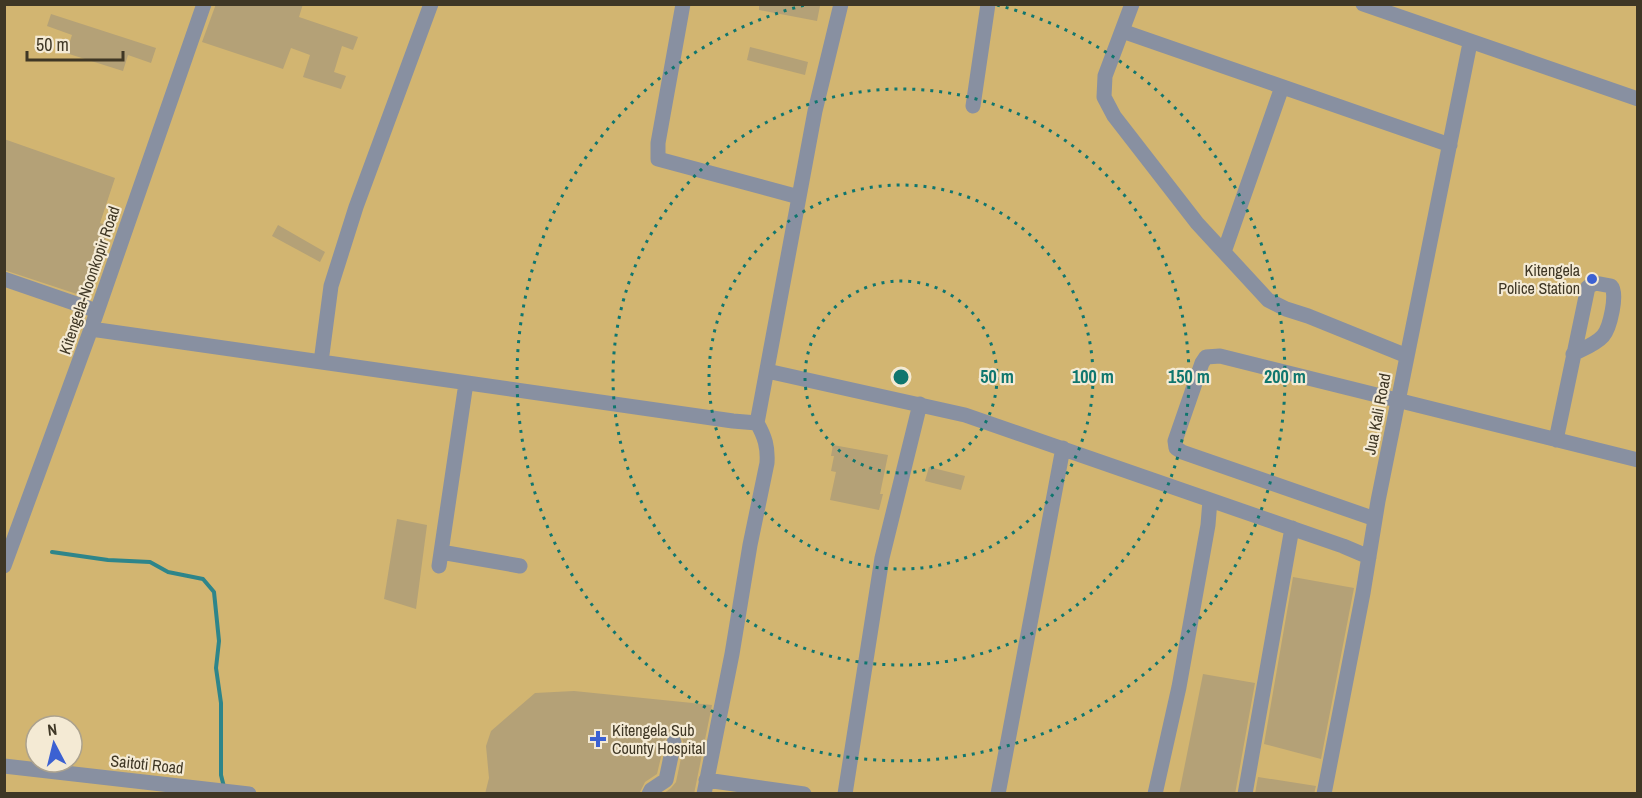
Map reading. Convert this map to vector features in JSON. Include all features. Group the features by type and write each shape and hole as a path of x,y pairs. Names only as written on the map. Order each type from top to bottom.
{"street":[{"name":"Kitengela-Noonkopir Road","path":"4,566 91,329 204,4"},
{"path":"321,362 331,286 356,207 431,4"},
{"path":"683,4 657,143 658,159 799,196"},
{"path":"804,794 705,787 767,463 768,449 765,435 757,423 815,111 841,4"},
{"path":"973,106 988,4"},
{"path":"1132,4 1105,76 1104,97 1114,116 1197,223 1268,300 1407,356"},
{"path":"1363,4 1470,43 1636,94"},
{"path":"1122,31 1450,145"},
{"name":"Jua Kali Road","path":"1324,794 1375,519 1470,43"},
{"path":"1224,252 1282,87"},
{"path":"4,279 97,311"},
{"path":"91,329 733,422 757,423"},
{"path":"1556,440 1574,354"},
{"path":"1375,519 1176,448 1175,441 1206,357 1212,356 1638,460"},
{"path":"767,371 966,415 1063,447 1369,557"},
{"path":"466,383 440,559 520,566"},
{"path":"845,794 882,558 920,404"},
{"path":"998,794 1063,447"},
{"path":"1155,794 1179,687 1208,525 1210,500"},
{"path":"1245,794 1292,528"},
{"path":"649,794 651,790 666,780 675,742"},
{"name":"Saitoti Road","path":"4,766 249,794"}],"shaded area":[{"path":"5,5 1637,5 1637,793 5,794"}],"building":[{"path":"216,4 303,4 299,17 358,37 353,50 342,46 334,72 346,76 341,89 303,77 310,55 291,48 283,69 202,42"},
{"path":"759,4 820,6 817,21 759,10"},
{"path":"51,14 156,48 151,63 128,55 123,71 66,53 72,35 47,26"},
{"path":"750,47 808,62 805,75 747,60"},
{"path":"4,139 115,178 100,223 110,226 86,297 4,270"},
{"path":"278,225 325,252 320,262 272,236"},
{"path":"833,445 888,455 879,510 830,500 836,472 831,471 834,456 831,456"},
{"path":"929,467 965,476 961,490 925,481"},
{"path":"397,519 427,525 416,609 384,599"},
{"path":"1293,577 1354,588 1321,759 1264,744"},
{"path":"1203,674 1255,683 1235,794 1179,794"},
{"name":"Kitengela Sub County Hospital","path":"574,691 712,705 694,794 663,794 676,782 684,744 681,735 675,732 666,736 657,774 645,782 639,794 485,794 489,778 486,746 491,731 535,693"},
{"path":"1258,777 1316,786 1314,794 1255,794"}],"waterway":[{"path":"52,552 108,560 150,562 168,572 203,579 214,592 219,641 216,668 221,703 221,775 224,787"}],"place":[{"name":"Kitengela Police Station","path":"1592,279"},
{"name":"Kitengela Sub County Hospital","path":"598,739"}]}
